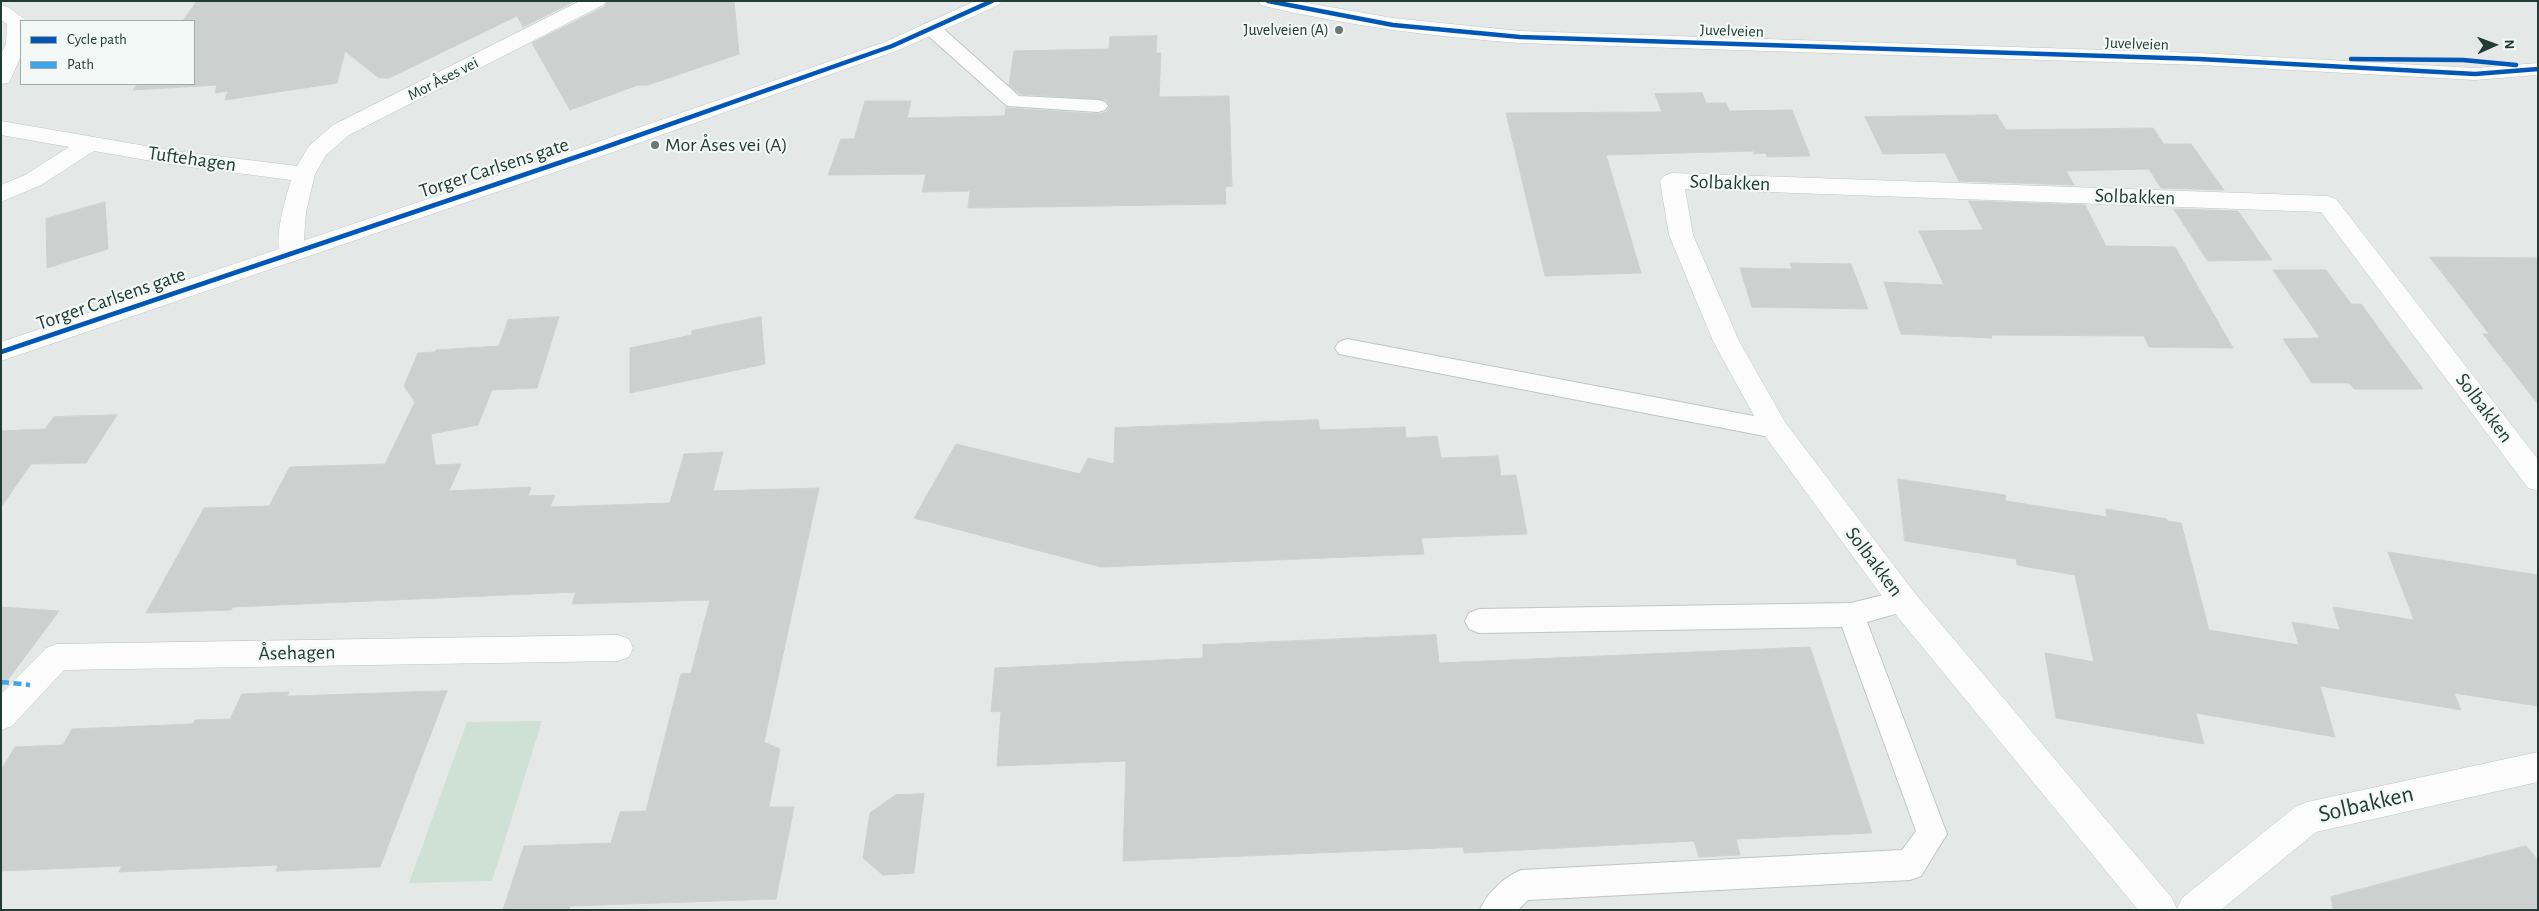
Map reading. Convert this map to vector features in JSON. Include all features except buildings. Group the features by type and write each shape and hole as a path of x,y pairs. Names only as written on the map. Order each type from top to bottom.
{"street":[{"name":"Mor Åses vei","path":"304,174 317,151 341,130 596,1"},
{"name":"Torger Carlsens gate","path":"1,352 291,252 597,150 883,49 992,1"},
{"name":"Juvelveien","path":"1274,2 1370,23 1446,32 1520,37 2199,59 2475,74 2538,68"},
{"path":"1,11 17,22 16,44 1,78"},
{"name":"Tuftehagen","path":"1,128 175,158 304,174"},
{"path":"1,194 34,180 89,144"},
{"path":"291,252 294,212 304,174"},
{"name":"Solbakken","path":"2160,910 1904,602 1775,429 1726,341 1681,235 1672,181 2328,204 2538,480"},
{"name":"Åsehagen","path":"1,716 57,657 618,648"},
{"name":"Solbakken","path":"2194,910 2307,818 2538,767"}],"lane":[{"path":"931,28 1014,102 1098,106"},
{"path":"1347,348 1775,429"},
{"path":"1479,621 1851,614 1904,602"},
{"path":"1496,910 1521,885 1910,865 1932,834 1851,614"}],"green space":[{"path":"542,721 492,881 409,883 467,722"}],"marked path":[{"path":"1,682 30,685"}],"cycle path":[{"path":"1,352 291,252 597,150 892,46 992,1"},
{"path":"1268,1 1393,25 1520,37 2199,59 2475,74 2538,69"},
{"path":"2351,59 2463,60 2516,65"}],"place":[{"name":"Juvelveien (A)","path":"1339,30"},
{"name":"Mor Åses vei (A)","path":"655,145"}]}
